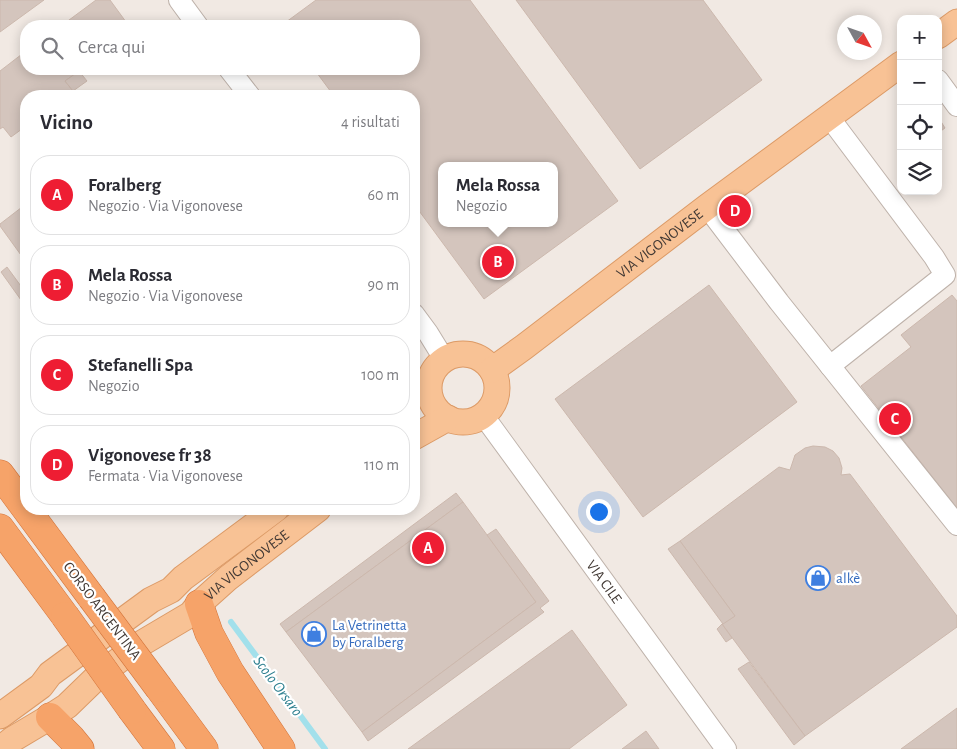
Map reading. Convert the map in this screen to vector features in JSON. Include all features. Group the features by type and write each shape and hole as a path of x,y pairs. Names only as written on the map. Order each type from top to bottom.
{"highway":[{"name":"CORSO ARGENTINA","path":"0,474 20,501"},
{"name":"CORSO ARGENTINA","path":"30,515 204,749"},
{"path":"0,528 162,749"},
{"path":"198,604 209,633 230,672 281,749"},
{"path":"50,718 80,749"}],"main road":[{"path":"942,33 957,22"},
{"name":"VIA VIGONOVESE","path":"492,370 707,207 897,67"},
{"path":"453,355 474,355 483,360 492,370 496,377 496,398 483,415 475,419 466,422 448,418 434,406 421,399 437,366 444,359 453,355"},
{"path":"420,434 448,418"},
{"name":"VIA VIGONOVESE","path":"0,716 41,686 50,674 151,600 171,590 183,578 268,515"},
{"name":"VIA VIGONOVESE","path":"0,749 67,706 99,674 142,643 191,614 198,604 257,555 310,515"},
{"name":"VIA VIGONOVESE","path":"171,590 184,592 198,604"},
{"path":"41,686 37,698 38,703 40,708 50,718"}],"street":[{"path":"179,0 194,20"},
{"path":"234,75 246,90"},
{"path":"942,85 957,106"},
{"path":"829,117 934,257 944,275 830,366"},
{"path":"707,207 779,302 957,525"},
{"path":"420,322 444,359"},
{"name":"VIA CILE","path":"483,415 726,749"}],"building":[{"path":"0,0 44,0 0,32"},
{"path":"96,0 110,0 125,20 69,20"},
{"path":"316,0 470,0 618,201 484,299 420,212 420,90 330,90 318,75 420,75 420,20 289,20"},
{"path":"516,0 703,0 762,80 640,169"},
{"path":"20,56 20,75 74,75 65,81 72,90 20,90 20,130 11,137 3,127 0,129 0,71"},
{"path":"73,75 82,75 87,81 72,90 65,81"},
{"path":"20,209 20,254 0,226 0,224"},
{"path":"7,267 20,285 20,299 1,272"},
{"path":"709,285 797,402 643,517 555,399"},
{"path":"952,295 957,301 957,508 861,386 911,347 901,335"},
{"name":"alkè","path":"813,446 825,447 833,451 839,458 842,468 841,475 850,474 957,616 957,627 805,736 722,624 735,616 680,541 779,467 790,470 795,455 805,448"},
{"path":"456,493 463,502 286,632 280,624"},
{"path":"463,502 536,602 362,732 286,632"},
{"path":"496,529 549,601 540,608 544,612 368,741 362,732 536,602 487,535"},
{"path":"680,541 735,616 723,624 668,549"},
{"path":"722,624 732,638 726,642 717,629"},
{"path":"572,630 627,705 569,749 408,749"},
{"path":"749,662 805,736 794,745 738,669"},
{"path":"957,708 957,749 901,749"},
{"path":"646,731 659,749 622,749"}],"waterway":[{"name":"Scolo Orsaro","path":"231,622 325,749"}],"place":[{"name":"Vigonovese fr 38","path":"735,211"},
{"name":"Mela Rossa","path":"498,262"},
{"name":"Stefanelli Spa","path":"895,419"},
{"name":"Foralberg","path":"428,548"},
{"name":"alkè","path":"818,578"},
{"name":"La Vetrinetta by Foralberg","path":"314,634"}]}
